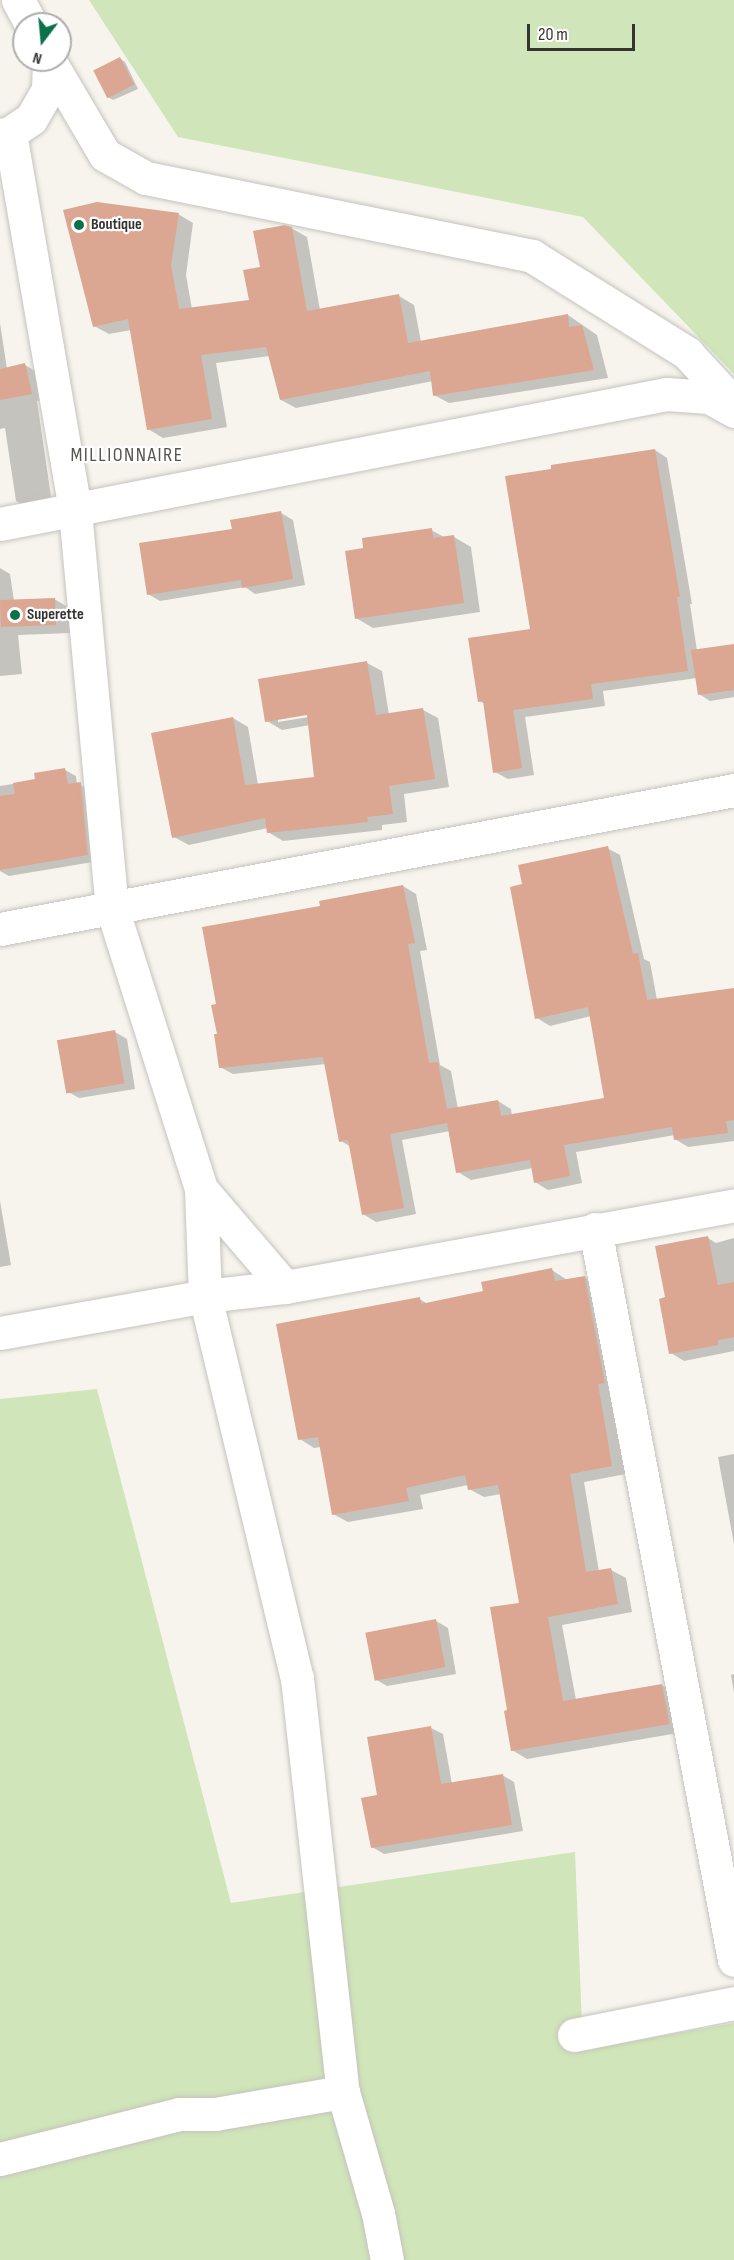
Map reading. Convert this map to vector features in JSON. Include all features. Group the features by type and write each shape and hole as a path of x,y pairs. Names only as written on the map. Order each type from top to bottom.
{"street":[{"path":"49,72 48,90 31,119 5,134 75,511 112,908 201,1189 205,1296 297,1678 343,2092 378,2214 387,2260"},
{"path":"56,72 105,155 146,178 532,256 687,353 734,404"},
{"path":"0,524 666,394 709,397 734,411"},
{"path":"0,929 734,790"},
{"path":"201,1189 285,1287"},
{"path":"0,1333 205,1296 285,1287 595,1228 734,1205"},
{"path":"595,1228 734,1960"},
{"path":"574,2035 734,2002"},
{"path":"0,2159 179,2114 215,2114 343,2092"}],"green space":[{"path":"89,0 734,0 734,374 583,217 178,137"},
{"path":"97,1389 231,1903 575,1852 583,2050 734,2023 734,2260 0,2260 0,1399"}],"building":[{"path":"120,57 134,85 107,98 93,71"},
{"path":"97,202 179,213 171,265 179,309 249,300 243,270 260,267 253,231 285,225 292,227 307,311 399,294 408,343 568,314 569,327 582,325 594,370 433,396 430,371 280,400 266,347 201,355 212,419 147,430 128,319 93,327 63,210"},
{"path":"25,363 32,394 0,400 0,369"},
{"path":"655,449 680,597 677,597 688,671 591,684 593,699 513,710 522,768 493,773 483,701 478,702 468,638 530,629 505,476 551,469 551,465"},
{"path":"281,511 293,579 242,588 241,580 147,595 139,543 232,529 230,520"},
{"path":"432,528 433,538 454,535 464,603 355,619 345,551 363,548 362,538"},
{"path":"55,598 56,625 1,627 0,600"},
{"path":"734,644 734,690 698,695 691,650"},
{"path":"367,661 376,715 423,708 435,779 389,786 393,814 367,817 368,822 267,833 265,818 172,838 151,733 233,717 245,785 314,777 307,715 265,722 258,679"},
{"path":"65,768 68,784 81,782 88,855 0,870 0,796 15,794 13,783 35,779 34,773"},
{"path":"608,846 633,954 638,953 647,1000 734,988 734,1120 726,1121 728,1133 674,1140 672,1127 564,1145 570,1176 534,1183 530,1160 456,1173 447,1123 390,1134 404,1208 362,1215 348,1140 339,1142 323,1057 219,1068 214,1034 217,1034 211,1005 216,1004 202,927 320,906 319,901 403,885 415,943 408,944 429,1063 438,1062 447,1109 498,1100 501,1116 604,1098 588,1007 535,1019 510,887 522,884 518,865"},
{"path":"115,1030 124,1083 66,1093 57,1040"},
{"path":"708,1236 718,1285 734,1282 734,1337 718,1340 718,1345 669,1354 659,1299 665,1297 655,1246"},
{"path":"552,1268 555,1281 585,1276 605,1383 598,1384 612,1466 570,1474 586,1572 611,1568 618,1604 548,1617 563,1701 662,1684 670,1724 511,1751 504,1711 507,1710 490,1607 519,1603 498,1485 468,1490 465,1475 406,1488 409,1501 332,1515 318,1437 298,1440 276,1324 420,1297 421,1304 483,1291 481,1282"},
{"path":"436,1619 445,1667 375,1681 365,1633"},
{"path":"431,1726 441,1784 503,1774 512,1825 371,1848 361,1798 377,1795 367,1737"}],"place":[{"name":"Boutique","path":"79,225"},
{"name":"Superette","path":"15,615"}],"district":[{"name":"MILLIONNAIRE","path":"127,455"}]}
